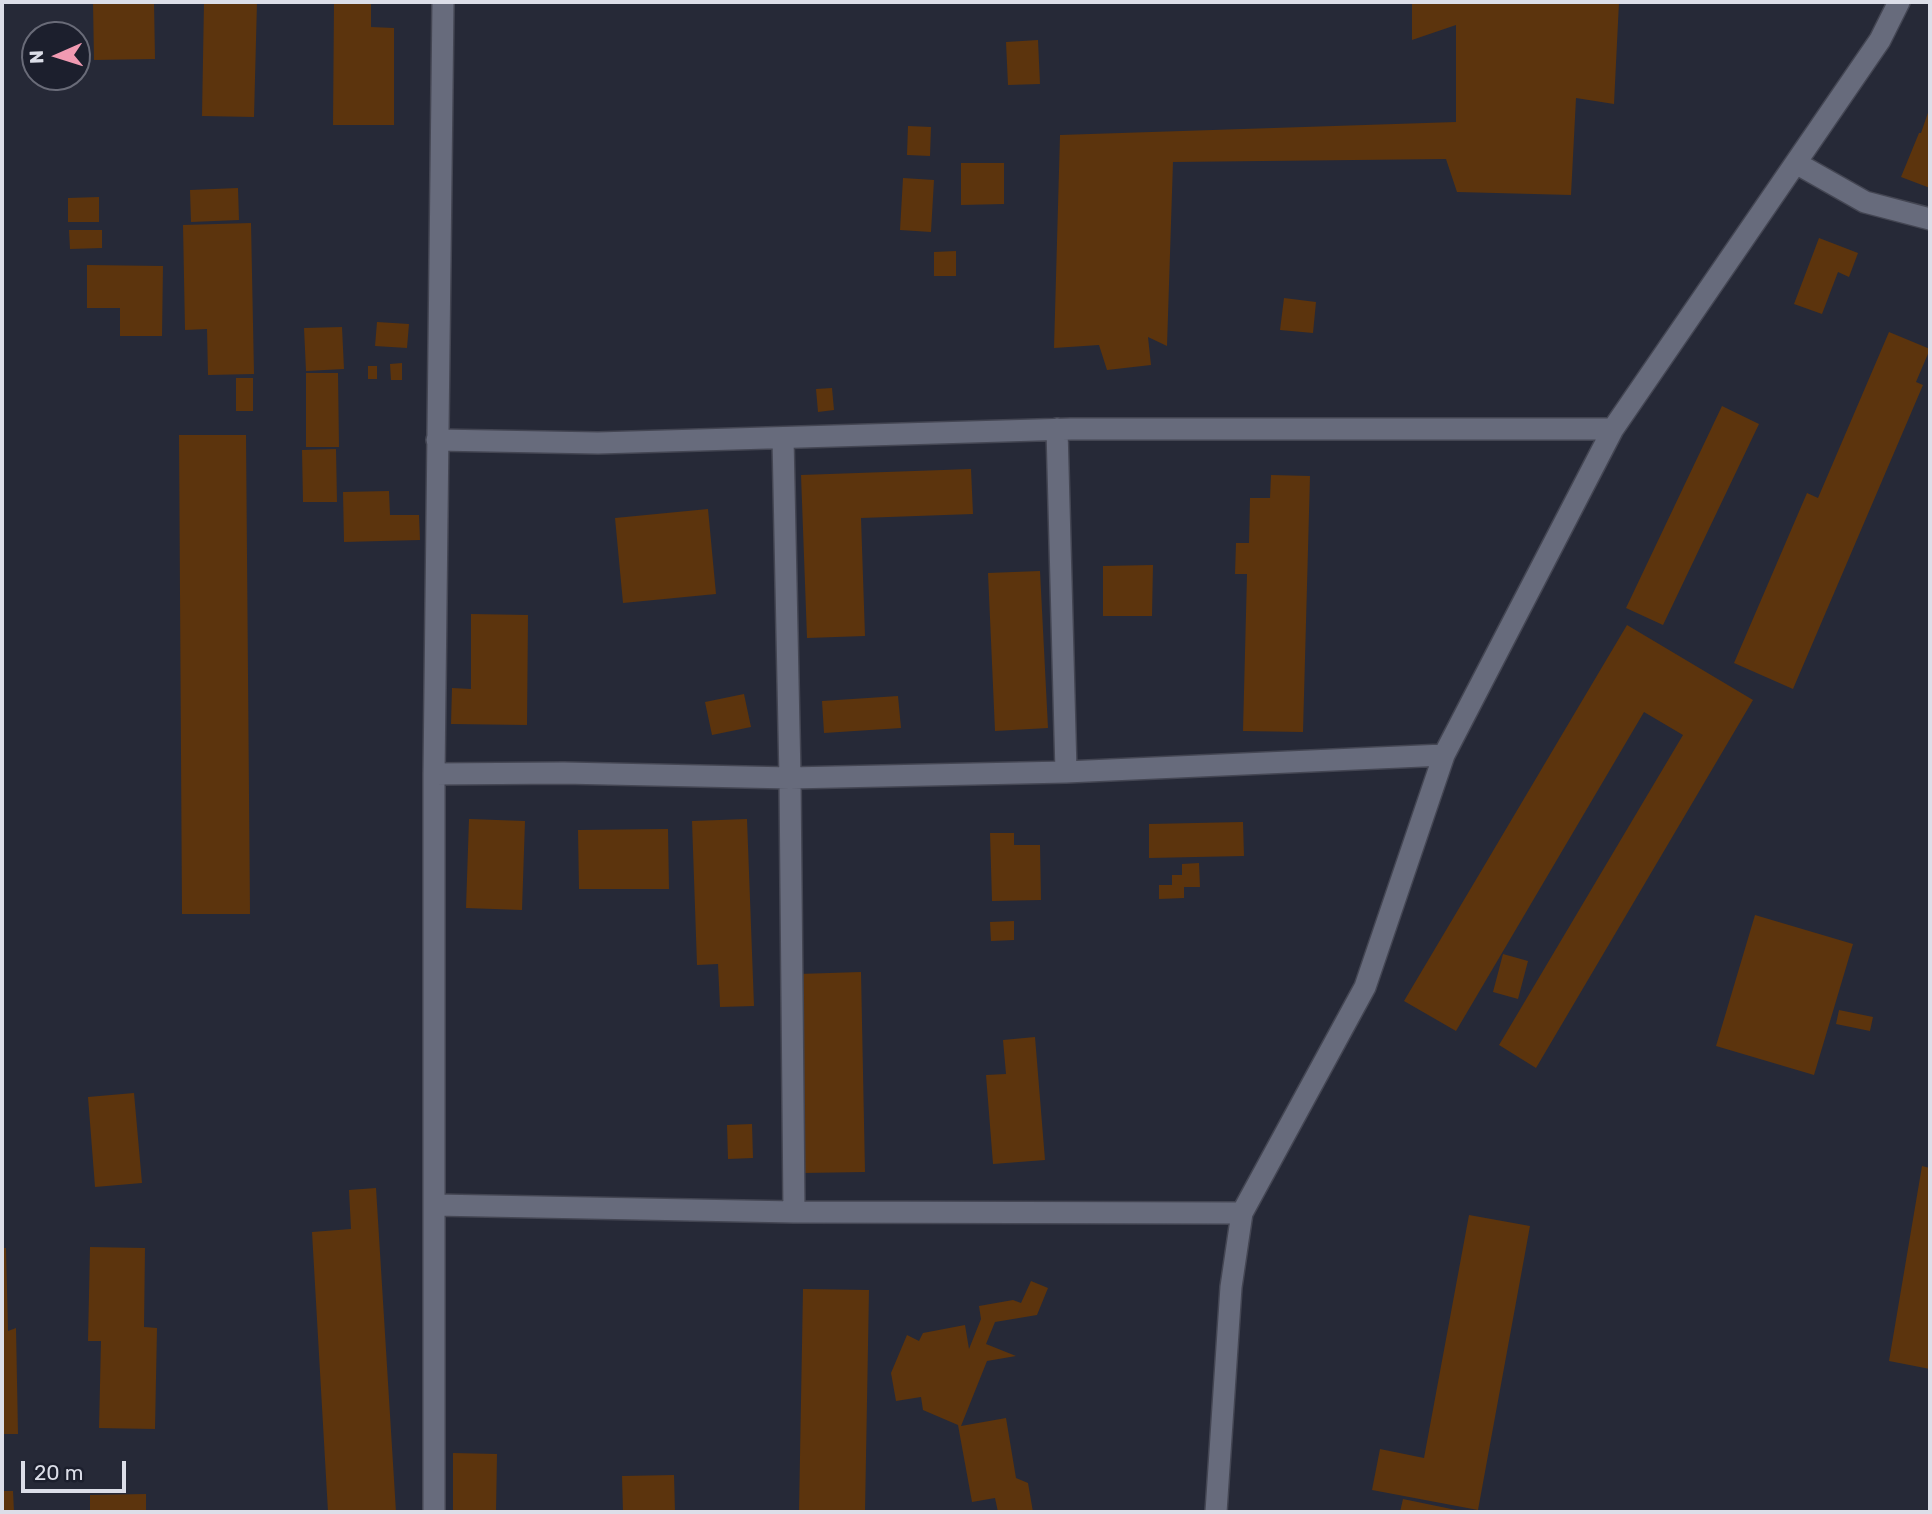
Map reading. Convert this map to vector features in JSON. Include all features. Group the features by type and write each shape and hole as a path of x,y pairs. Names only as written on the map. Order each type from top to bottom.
{"street":[{"path":"433,1512 434,774 443,2"},
{"path":"1216,1512 1231,1287 1242,1213 1365,987 1444,755 1613,429 1880,40 1899,2"},
{"path":"1796,163 1865,202 1930,219"},
{"path":"437,440 598,443 1057,429 1613,429"},
{"path":"1057,429 1066,772"},
{"path":"783,438 790,778 794,1212"},
{"path":"434,774 564,773 790,778 1066,772 1444,755"},
{"path":"435,1205 794,1212 1242,1213"}],"building":[{"path":"93,2 154,2 155,59 94,60"},
{"path":"204,2 257,2 254,117 202,116"},
{"path":"334,2 371,2 371,27 394,28 394,125 333,125"},
{"path":"1412,2 1619,2 1614,104 1576,98 1571,195 1457,192 1446,159 1173,162 1167,346 1148,337 1151,365 1107,370 1099,345 1054,348 1060,135 1456,122 1456,25 1412,40"},
{"path":"1038,40 1040,84 1008,85 1006,42"},
{"path":"1930,107 1930,188 1901,177"},
{"path":"908,126 931,127 930,156 907,155"},
{"path":"961,163 1004,163 1004,204 961,205"},
{"path":"903,178 934,180 931,232 900,230"},
{"path":"238,188 239,220 191,222 190,190"},
{"path":"99,197 99,222 68,222 68,198"},
{"path":"251,223 254,374 208,375 207,329 185,330 183,225"},
{"path":"69,230 102,230 102,248 70,249"},
{"path":"1819,238 1858,253 1849,277 1838,272 1822,314 1794,304"},
{"path":"956,251 956,276 934,276 934,252"},
{"path":"87,265 163,266 162,336 120,336 120,308 87,308"},
{"path":"1284,298 1316,302 1313,333 1280,330"},
{"path":"377,322 409,324 407,348 375,346"},
{"path":"342,327 344,369 306,371 304,328"},
{"path":"1889,332 1930,349 1916,382 1923,385 1793,689 1734,663 1807,493 1818,498"},
{"path":"402,363 402,380 391,380 390,364"},
{"path":"368,366 377,366 377,379 368,379"},
{"path":"306,373 338,373 339,447 306,447"},
{"path":"236,378 253,378 253,411 236,411"},
{"path":"832,388 834,410 818,412 816,389"},
{"path":"1722,406 1759,424 1663,625 1626,608"},
{"path":"179,435 246,435 250,914 182,914"},
{"path":"336,449 337,502 303,502 302,450"},
{"path":"971,469 973,514 861,518 865,636 807,638 801,475"},
{"path":"1271,475 1310,476 1303,732 1243,731 1247,574 1235,574 1236,543 1249,543 1250,498 1270,498"},
{"path":"389,491 390,515 419,515 420,540 344,542 343,492"},
{"path":"708,509 716,594 623,603 615,518"},
{"path":"1153,565 1152,616 1103,616 1103,566"},
{"path":"1040,571 1048,728 995,731 988,573"},
{"path":"471,614 528,615 527,725 451,724 452,688 471,689"},
{"path":"1627,625 1753,700 1536,1068 1499,1045 1683,735 1644,712 1456,1031 1404,1001"},
{"path":"744,694 751,727 712,735 705,702"},
{"path":"898,696 901,728 824,733 822,701"},
{"path":"469,819 525,821 522,910 466,908"},
{"path":"747,819 754,1006 720,1007 718,964 697,965 692,821"},
{"path":"1243,822 1244,856 1149,858 1149,824"},
{"path":"668,829 669,889 579,889 578,830"},
{"path":"990,833 1014,833 1014,845 1040,845 1041,900 992,901"},
{"path":"1199,863 1200,887 1184,887 1184,898 1159,899 1159,885 1172,885 1172,875 1182,875 1182,864"},
{"path":"1755,915 1853,944 1814,1075 1716,1046"},
{"path":"1014,921 1014,940 991,941 990,922"},
{"path":"1503,954 1528,961 1518,999 1493,992"},
{"path":"861,972 865,1172 802,1173 798,974"},
{"path":"1839,1010 1873,1017 1870,1031 1836,1024"},
{"path":"1035,1037 1045,1160 993,1164 986,1075 1006,1074 1003,1040"},
{"path":"134,1093 142,1183 95,1187 88,1097"},
{"path":"752,1124 753,1158 728,1159 727,1125"},
{"path":"1922,1166 1930,1168 1930,1369 1889,1361"},
{"path":"376,1188 396,1512 328,1512 312,1232 351,1229 349,1190"},
{"path":"1469,1215 1530,1226 1478,1510 1372,1490 1380,1449 1424,1458"},
{"path":"90,1247 145,1248 144,1327 157,1328 155,1429 99,1428 101,1341 88,1341"},
{"path":"2,1248 6,1248 8,1331 16,1328 18,1434 2,1434"},
{"path":"1031,1281 1048,1288 1037,1315 995,1322 986,1344 1016,1356 987,1361 961,1426 1006,1418 1016,1478 1028,1483 1033,1512 998,1512 995,1498 972,1502 958,1425 923,1410 921,1397 896,1401 891,1373 907,1335 919,1341 923,1333 965,1325 969,1349 981,1319 979,1306 1013,1300 1021,1303"},
{"path":"803,1289 869,1290 865,1512 799,1512"},
{"path":"453,1453 497,1454 496,1512 453,1512"},
{"path":"674,1475 675,1512 623,1512 622,1476"},
{"path":"2,1491 13,1491 14,1512 2,1512"},
{"path":"146,1494 146,1512 90,1512 90,1495"},
{"path":"1403,1499 1461,1511 1461,1512 1400,1512"}]}
